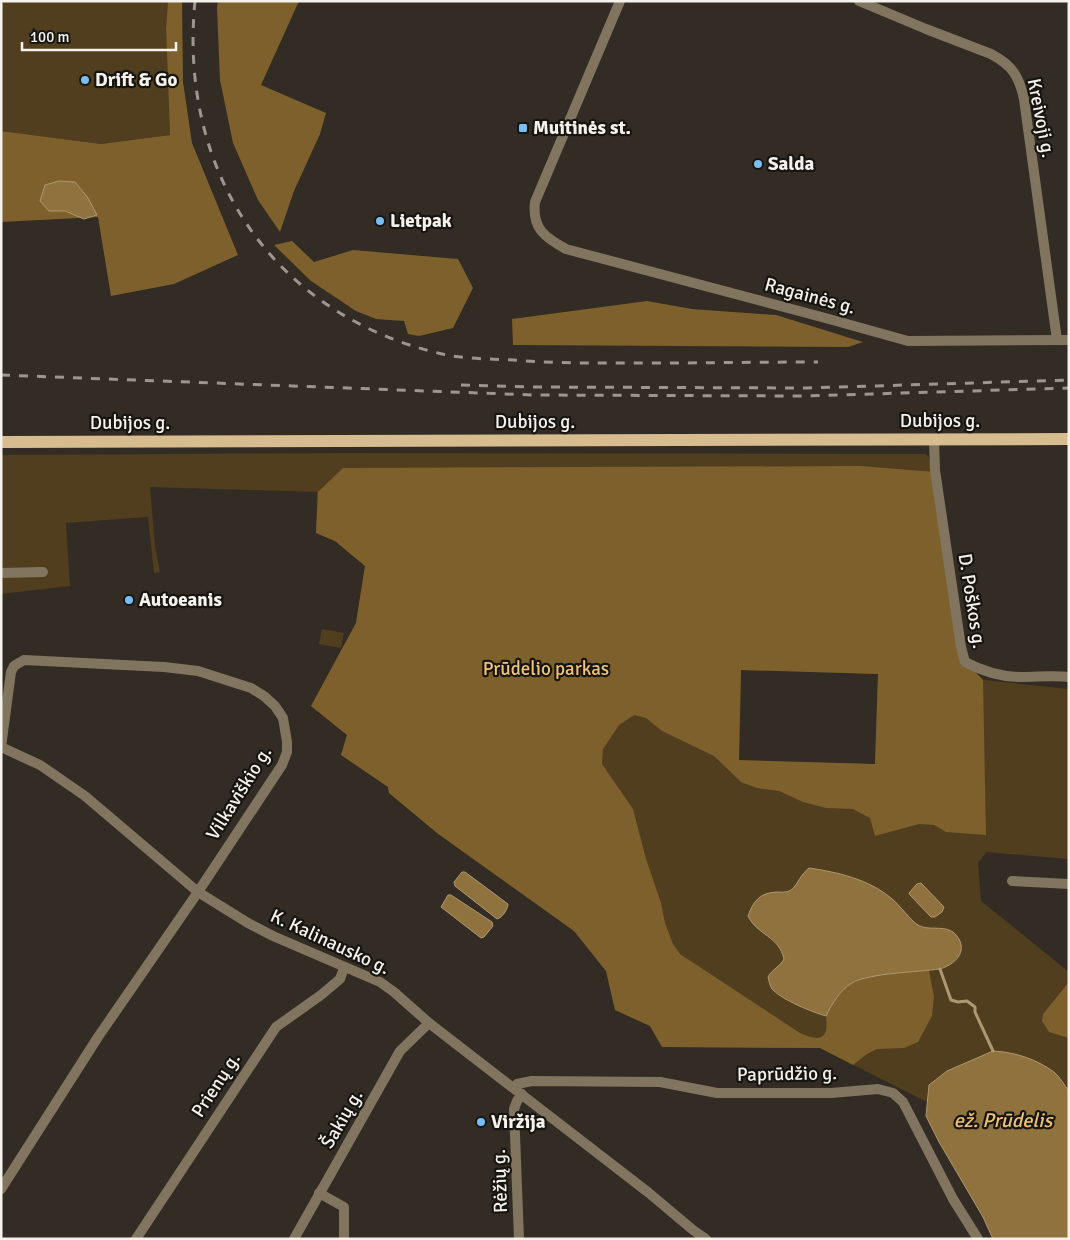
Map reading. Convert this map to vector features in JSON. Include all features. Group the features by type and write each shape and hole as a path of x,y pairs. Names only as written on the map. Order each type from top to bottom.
{"main road":[{"name":"Dubijos g.","path":"1,442 1069,439"}],"street":[{"name":"Ragainės g.","path":"620,1 535,202 535,219 540,230 548,239 566,249 829,318 908,341 1069,340"},
{"name":"Kreivoji g.","path":"859,1 991,54 1001,59 1016,74 1024,99 1058,340"},
{"name":"D. Poškos g.","path":"934,440 935,470 964,662 1004,675 1020,677 1056,675 1069,677"},
{"path":"1,573 43,572"},
{"name":"Vilkaviškio g.","path":"1,747 11,672 14,666 24,660 164,667 198,671 251,688 275,706 283,718 286,730 287,752 282,765 198,892 98,1037 1,1189"},
{"name":"K. Kalinausko g.","path":"1,747 40,765 85,796 198,892 248,923 344,968 380,982 706,1239"},
{"path":"1012,881 1069,884"},
{"name":"Prienų g.","path":"136,1239 276,1027 321,996 340,979 344,968"},
{"name":"Šakių g.","path":"294,1239 400,1051 429,1022"},
{"name":"Paprūdžio g.","path":"518,1091 518,1084 532,1081 660,1082 717,1093 831,1093 878,1089 887,1091 897,1096 906,1108 953,1199 978,1239"},
{"name":"Rėžių g.","path":"518,1091 514,1109 520,1239"},
{"path":"319,1194 344,1207 344,1239"}],"green space":[{"name":"Drift & Go","path":"1,1 168,1 166,29 170,135 101,144 1,131"},
{"path":"168,1 182,1 183,82 192,143 238,255 174,284 111,296 98,217 1,222 1,131 101,144 170,135 166,29"},
{"path":"218,1 299,1 261,85 326,113 320,134 294,191 280,232 258,200 233,143 220,80"},
{"path":"292,241 314,262 353,250 458,259 473,288 453,328 419,336 408,334 404,321 376,319 356,311 311,281 274,245"},
{"path":"647,301 692,309 776,315 863,342 848,347 513,345 512,319"},
{"name":"Prūdelio parkas","path":"344,453 925,454 929,457 965,662 984,680 1069,689 1069,859 987,852 978,863 981,901 1069,972 1069,1091 1055,1073 929,1085 927,1102 820,1048 662,1047 650,1026 615,1010 606,971 574,931 437,833 389,793 388,787 341,755 347,735 311,706 356,623 365,566 335,541 316,533 317,492 150,487 155,546 160,572 154,573 148,517 66,523 70,586 1,594 1,455","holes":["741,670 878,674 875,764 739,761"]},
{"name":"Prūdelio parkas","path":"861,466 935,472 965,662 983,680 986,835 946,832 934,825 919,824 875,836 870,818 853,809 826,808 803,802 779,791 757,788 741,782 714,756 662,731 646,718 634,715 619,725 603,749 602,764 633,809 646,859 661,903 665,923 673,944 680,954 800,1033 813,1038 822,1037 826,1030 826,1016 838,996 851,984 883,974 929,970 934,997 932,1016 918,1042 904,1048 877,1049 853,1065 820,1048 662,1047 650,1026 615,1010 606,971 574,931 437,833 389,793 388,787 341,755 347,735 311,706 356,623 365,566 335,541 316,533 318,492 343,468","holes":["741,670 878,674 875,764 739,760"]},
{"path":"322,629 344,633 341,648 319,644"},
{"path":"1069,982 1069,1038 1049,1032 1042,1021 1043,1014"}],"water":[{"path":"59,181 75,182 88,198 97,215 84,219 65,211 49,211 40,201 45,185"},
{"path":"809,868 841,874 862,881 882,891 898,904 918,925 953,932 960,942 961,952 955,961 940,969 882,975 852,983 840,993 826,1016 805,1009 790,1001 772,989 768,977 784,959 781,951 778,945 757,928 748,916 752,906 761,896 791,890"},
{"path":"462,872 465,872 508,904 506,911 501,917 497,919 455,886 454,882"},
{"path":"921,883 944,907 942,912 935,917 931,917 909,893 917,884"},
{"path":"448,895 451,895 492,922 493,926 484,937 481,938 441,907"},
{"name":"ež. Prūdelis","path":"993,1051 1017,1055 1040,1063 1056,1074 1069,1091 1069,1239 993,1239 983,1217 926,1116 929,1085 947,1071"}],"waterway":[{"path":"940,969 951,1000 958,1002 967,1001 975,1007 975,1012 993,1051"}],"railway":[{"path":"195,1 194,64 203,123 221,178 249,227 285,270 330,306 382,335 442,354 459,357 582,363 818,362"},
{"path":"1,375 533,395 804,396 1069,388"},
{"path":"461,385 807,388 1069,380"}],"place":[{"name":"Drift & Go","path":"85,80"},
{"name":"Muitinės st.","path":"523,128"},
{"name":"Salda","path":"758,164"},
{"name":"Lietpak","path":"380,221"},
{"name":"Autoeanis","path":"129,600"},
{"name":"Viržija","path":"481,1122"}]}
